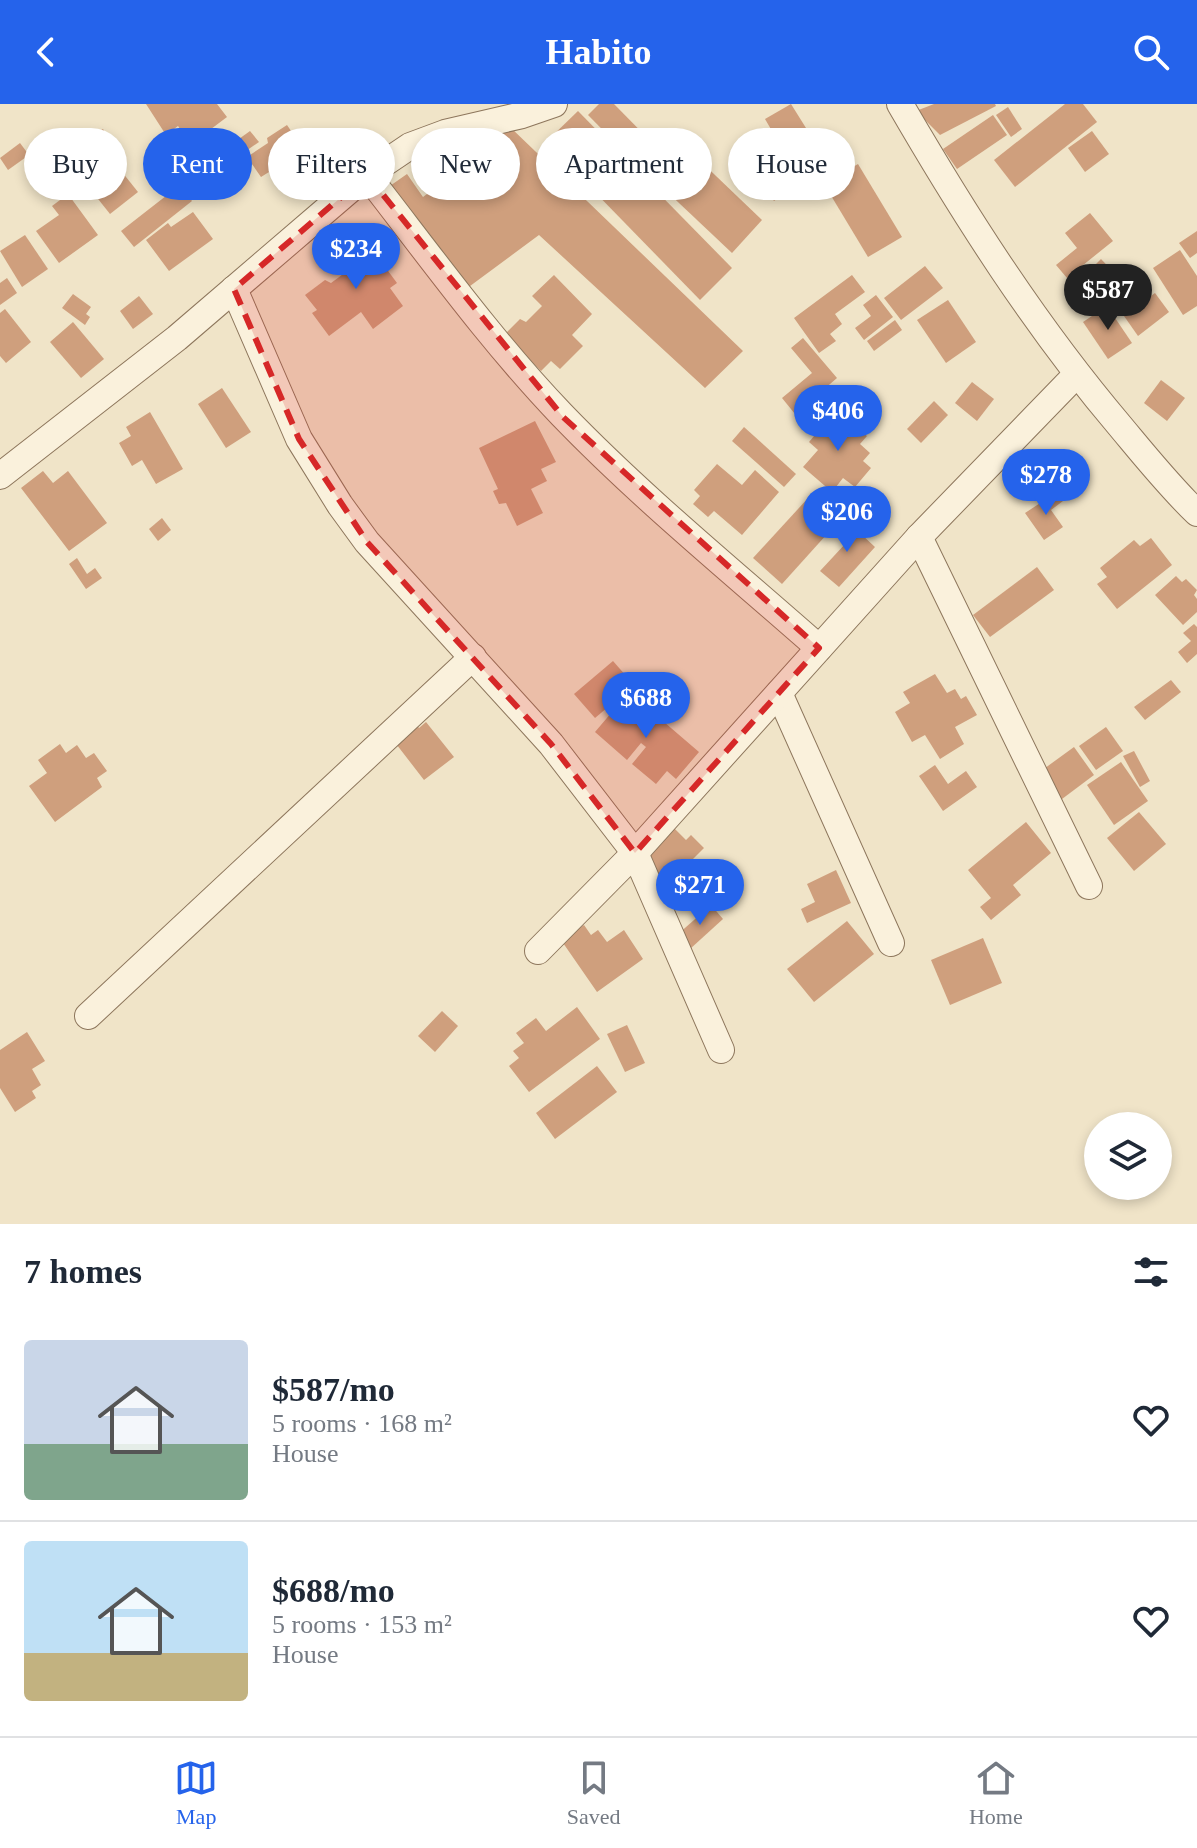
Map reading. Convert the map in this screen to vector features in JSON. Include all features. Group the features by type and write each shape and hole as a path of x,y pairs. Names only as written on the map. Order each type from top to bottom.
{"street":[{"path":"395,156 410,146 445,133 522,115 554,104"},
{"path":"900,104 954,198 1076,375 1172,489 1197,513"},
{"path":"0,476 177,338 338,200"},
{"path":"387,200 518,368 563,417 819,648"},
{"path":"234,289 299,439 367,542 551,744 635,853 721,1050"},
{"path":"538,951 635,853 919,537 1076,375"},
{"path":"919,537 1089,886"},
{"path":"88,1016 473,657"},
{"path":"779,693 891,943"}],"highlighted area":[{"path":"367,175 563,417 819,648 635,853 551,744 367,542 299,439 234,289"}],"building":[{"path":"146,104 217,104 227,117 212,128 161,128"},
{"path":"599,104 614,104 638,128 601,128 588,115"},
{"path":"791,104 806,128 770,128 765,119"},
{"path":"934,104 996,106 940,135 916,111"},
{"path":"1065,104 1083,104 1097,122 1015,187 994,160"},
{"path":"1008,107 1022,129 1011,137 996,115"},
{"path":"578,111 595,128 560,128"},
{"path":"993,115 1007,135 957,169 943,149"},
{"path":"1092,131 1109,154 1085,172 1068,148"},
{"path":"252,133 259,142 252,147"},
{"path":"520,137 536,152 536,200 586,200 743,351 705,388 539,235 466,289 395,198 395,182 407,174 411,180 411,200 520,200"},
{"path":"20,143 24,148 24,159 8,170 0,158"},
{"path":"268,143 268,173 261,177 252,164 252,154"},
{"path":"858,164 902,237 868,257 834,200 855,200 855,166"},
{"path":"712,172 728,187 728,200 741,200 762,220 732,253 676,200 712,200"},
{"path":"127,178 138,192 110,214 99,200 127,200"},
{"path":"60,200 72,200 98,235 59,263 36,231 59,215 52,206"},
{"path":"161,200 192,201 134,247 121,231"},
{"path":"603,200 665,200 732,268 700,300"},
{"path":"193,212 213,239 169,271 146,240 168,223 171,227"},
{"path":"1090,213 1113,241 1067,278 1056,265 1077,248 1065,233"},
{"path":"1197,231 1197,253 1190,258 1179,243"},
{"path":"25,235 48,269 22,287 0,251"},
{"path":"362,236 397,283 390,288 403,306 373,329 361,312 329,336 312,313 317,310 305,295 325,280 331,283 350,269 339,254"},
{"path":"1180,250 1197,276 1197,306 1183,315 1153,268"},
{"path":"1101,259 1120,279 1098,301 1079,281"},
{"path":"925,266 943,288 901,320 884,298"},
{"path":"554,275 592,314 572,335 583,346 560,369 551,361 541,371 504,335 520,319 526,322 542,306 532,296"},
{"path":"852,275 865,292 835,314 842,324 830,334 836,341 819,353 794,318"},
{"path":"7,278 17,293 0,305 0,283"},
{"path":"1155,293 1169,312 1138,336 1124,316"},
{"path":"73,294 91,307 86,314 90,317 85,325 62,308"},
{"path":"876,295 893,317 864,340 855,328 871,316 863,305"},
{"path":"139,296 153,314 133,329 120,311"},
{"path":"948,300 976,342 946,363 917,320"},
{"path":"1107,306 1132,343 1108,359 1083,322"},
{"path":"5,309 31,342 6,363 0,356 0,313"},
{"path":"895,320 902,330 874,351 867,341"},
{"path":"73,322 104,359 81,378 50,342"},
{"path":"803,338 837,378 795,414 782,398 812,373 791,348"},
{"path":"1161,380 1185,398 1167,421 1144,403"},
{"path":"972,382 994,399 977,421 955,403"},
{"path":"222,388 251,432 226,448 198,404"},
{"path":"934,401 948,415 921,443 907,429"},
{"path":"836,410 867,436 860,444 870,453 863,461 871,468 855,487 843,478 832,492 803,467 818,450 809,442"},
{"path":"150,412 183,469 156,484 142,460 132,466 119,443 131,436 126,427"},
{"path":"535,421 556,462 541,469 547,481 531,489 543,513 517,526 506,503 499,504 493,491 498,489 479,448"},
{"path":"744,427 796,474 784,487 732,441"},
{"path":"717,464 742,485 755,470 779,492 742,535 714,511 708,517 693,504 700,496 694,490"},
{"path":"43,471 53,483 68,471 107,523 69,551 21,488"},
{"path":"1057,492 1063,501 1051,510 1063,527 1044,540 1025,513"},
{"path":"809,497 837,523 782,584 753,558"},
{"path":"162,518 171,530 158,541 149,529"},
{"path":"845,519 875,547 839,587 820,571 846,543 833,532"},
{"path":"1151,538 1172,565 1117,609 1097,584 1107,577 1100,568 1134,540 1140,546"},
{"path":"77,558 87,574 95,568 102,578 86,589 69,564"},
{"path":"1037,567 1054,590 990,637 973,615"},
{"path":"1176,576 1182,582 1186,579 1197,590 1194,595 1197,612 1183,625 1155,595"},
{"path":"1194,624 1197,627 1197,654 1187,663 1178,652 1191,641 1183,633"},
{"path":"613,661 634,685 595,718 574,694"},
{"path":"935,674 947,693 955,689 961,699 966,696 977,715 955,727 964,744 940,759 925,735 912,742 895,712 910,703 903,692"},
{"path":"1171,680 1181,692 1145,720 1134,707"},
{"path":"629,692 699,752 676,779 667,771 656,784 632,764 646,747 641,743 627,760 595,732"},
{"path":"412,719 419,728 426,722 454,757 424,780 390,736"},
{"path":"1106,727 1123,751 1096,770 1079,746"},
{"path":"60,744 66,753 77,745 86,758 94,753 107,771 97,778 102,787 55,822 29,786 47,773 38,760"},
{"path":"1074,747 1094,775 1062,799 1041,771"},
{"path":"1134,751 1150,781 1140,787 1123,756"},
{"path":"1121,762 1148,801 1114,825 1087,785"},
{"path":"935,765 948,784 966,771 977,787 943,811 919,776"},
{"path":"1139,812 1166,844 1134,871 1107,838"},
{"path":"1026,822 1051,853 1013,885 1021,895 991,920 980,907 991,898 968,870"},
{"path":"672,826 686,840 691,835 704,848 688,864 696,871 673,893 639,859"},
{"path":"836,870 851,903 807,923 801,909 815,902 807,884"},
{"path":"711,905 723,919 690,949 677,935"},
{"path":"847,921 874,954 814,1002 787,969"},
{"path":"584,925 591,935 598,930 607,942 624,930 643,959 597,992 561,940"},
{"path":"983,938 1002,983 950,1005 931,960"},
{"path":"577,1007 600,1039 529,1092 509,1066 519,1058 513,1051 524,1043 516,1033 536,1018 546,1031"},
{"path":"442,1011 458,1026 435,1052 418,1036"},
{"path":"627,1025 645,1063 625,1072 607,1034"},
{"path":"27,1032 45,1061 32,1069 41,1085 32,1091 36,1098 15,1112 0,1088 0,1050"},
{"path":"597,1066 617,1092 555,1139 536,1113"}]}
